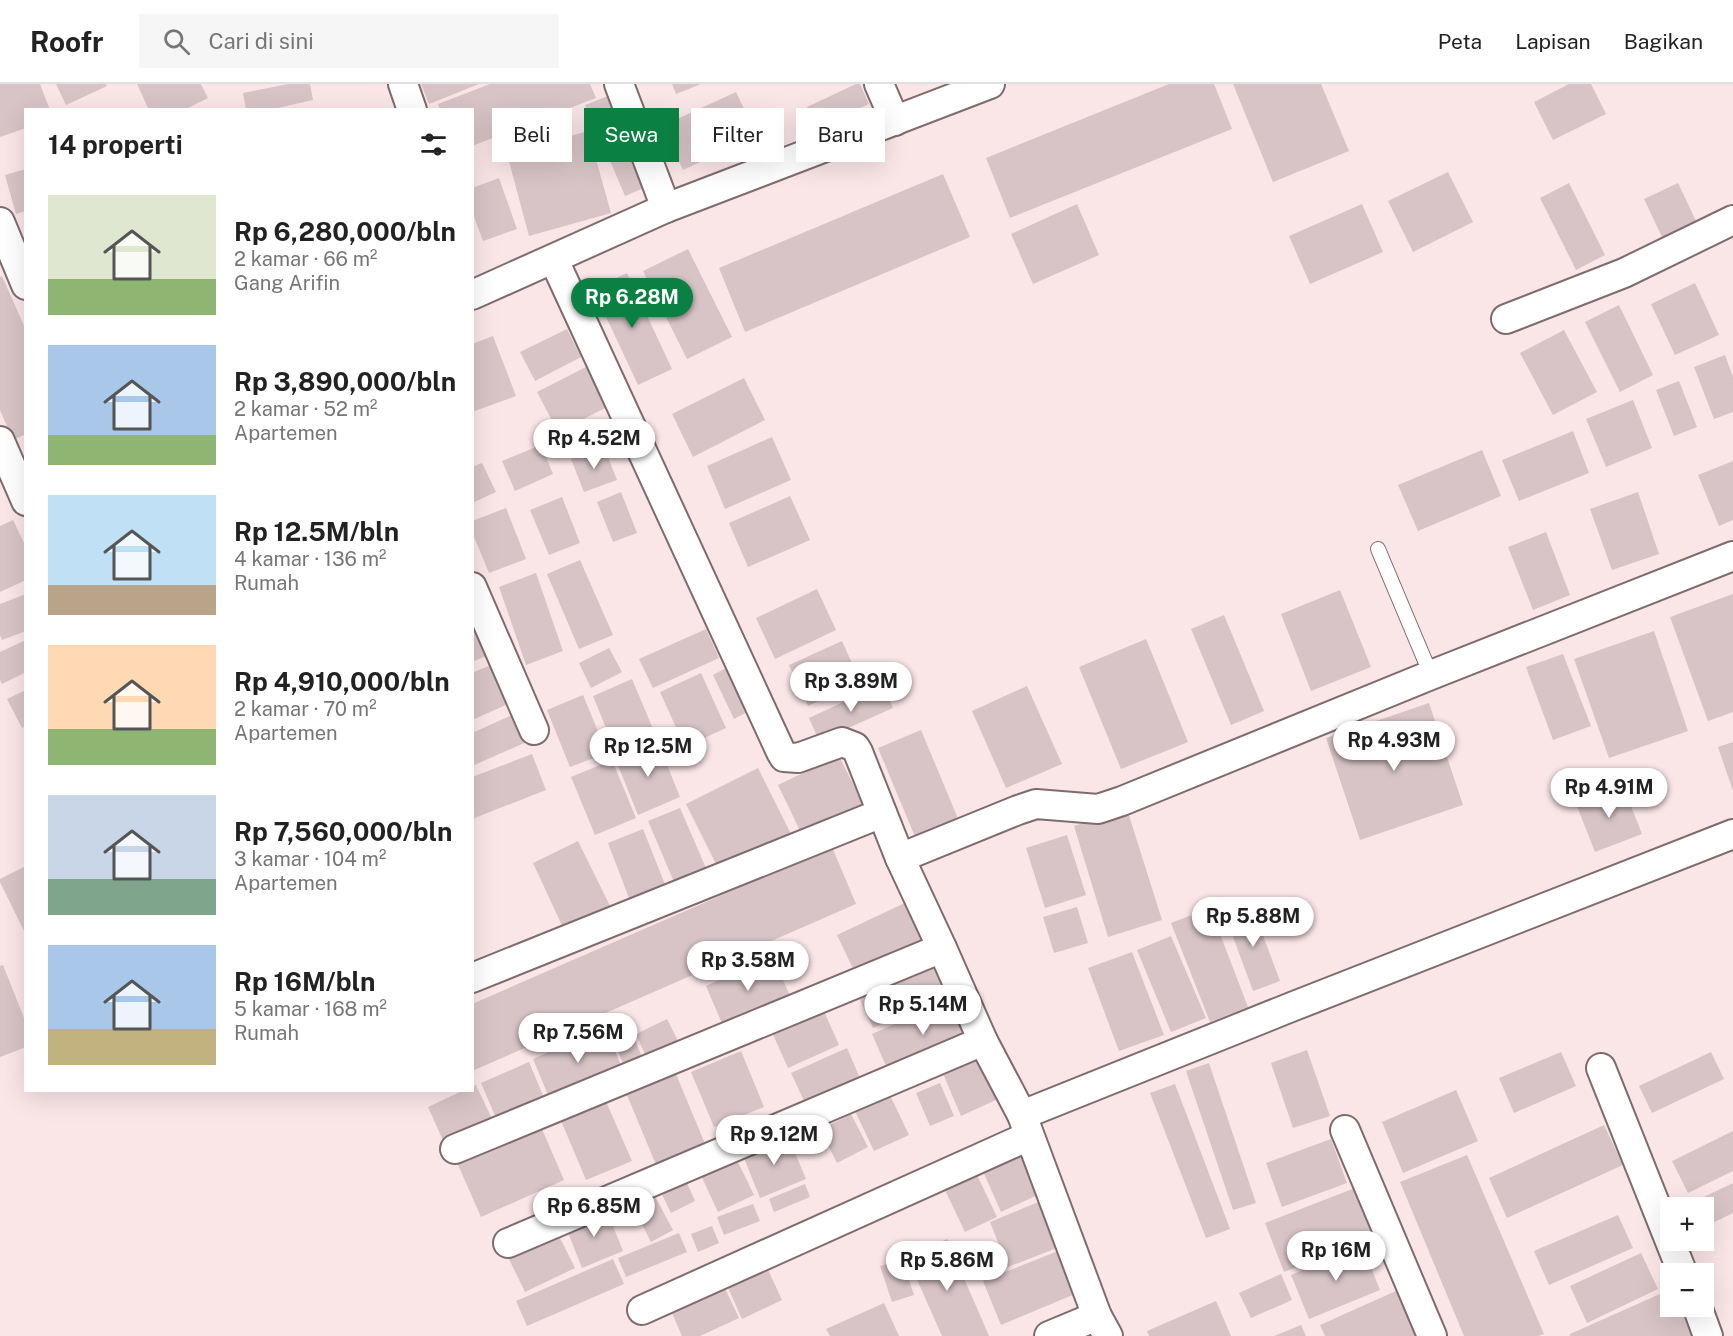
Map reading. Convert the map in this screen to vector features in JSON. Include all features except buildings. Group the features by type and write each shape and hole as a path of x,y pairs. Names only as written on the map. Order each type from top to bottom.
{"street":[{"path":"403,84 411,108"},
{"path":"619,84 666,208"},
{"path":"879,84 895,121"},
{"path":"474,295 666,208 990,84"},
{"path":"1506,319 1624,273 1733,220"},
{"path":"0,222 24,280"},
{"path":"554,260 784,757 798,758 842,742 855,747 900,858 983,1041 1025,1125 1103,1326 1049,1336"},
{"path":"0,441 17,485"},
{"path":"900,858 1036,804 1098,809 1122,801 1431,675 1733,556"},
{"path":"474,592 534,730"},
{"path":"474,977 882,813"},
{"path":"642,1310 1025,1125 1316,997 1733,834"},
{"path":"455,1149 942,948"},
{"path":"508,1243 983,1041"},
{"path":"1601,1068 1679,1263"},
{"path":"1345,1130 1432,1336"},
{"path":"1701,1317 1708,1336"}],"lane":[{"path":"1378,549 1431,675"}]}
